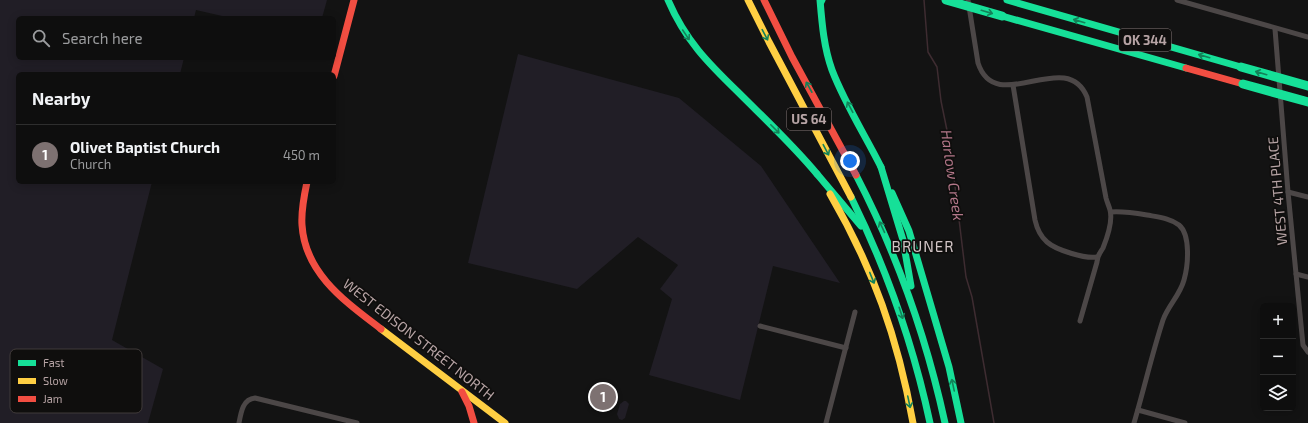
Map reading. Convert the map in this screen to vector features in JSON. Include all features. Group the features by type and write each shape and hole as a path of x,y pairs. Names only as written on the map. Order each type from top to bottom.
{"main road":[{"path":"335,72 354,0"},
{"path":"668,0 679,25 702,57 802,156 871,238"},
{"name":"US 64","path":"748,0 871,238 899,306 921,382 930,423"},
{"name":"US 64","path":"764,0 784,41 837,138 898,262 917,315 932,367 945,423"},
{"name":"OK 344","path":"946,0 1308,102"},
{"name":"OK 344","path":"1007,0 1308,86"},
{"path":"821,1 824,38 832,69 840,88 881,167 909,230 949,367 961,423"},
{"path":"881,167 903,240 917,315"},
{"path":"817,174 851,230 873,278 889,324 899,360 913,423"},
{"name":"WEST EDISON STREET NORTH","path":"307,184 301,210 302,235 308,254 324,282 344,301 505,423"},
{"path":"461,390 469,406 474,423"}],"street":[{"path":"968,0 980,69 986,77 994,83 1005,85 1060,77 1076,82 1084,90 1089,107 1106,198 1111,212 1106,240 1097,257 1097,262 1080,321"},
{"path":"1177,0 1308,38"},
{"name":"WEST 4TH PLACE","path":"1275,29 1288,192 1303,345 1307,351"},
{"path":"1013,85 1035,220 1039,233 1051,245 1087,257 1097,257"},
{"path":"1288,192 1308,197"},
{"path":"1111,212 1121,211 1173,221 1180,225 1184,231 1187,246 1188,262 1181,290 1164,318 1134,423"},
{"path":"1296,274 1308,277"},
{"path":"826,423 855,312"},
{"path":"760,326 846,348"},
{"path":"239,423 243,408 248,400 252,398 357,423"},
{"path":"1138,410 1185,423"}],"shaded area":[{"path":"0,0 327,0 323,16 222,16 196,10 194,16 16,16 16,60 184,60 180,72 16,72 16,184 151,184 112,340 128,349 10,349 10,413 142,413 142,357 163,369 148,423 0,423"},
{"path":"518,54 679,98 761,166 840,283 773,266 740,400 649,375 672,299 660,289 678,265 638,237 577,289 468,263"},
{"path":"624,401 629,404 625,418 622,420 619,419 617,414 620,404"}],"waterway":[{"name":"Harlow Creek","path":"924,0 928,52 937,67 941,101 950,145 966,277 972,297 994,423"}],"traffic: fast":[{"path":"668,0 682,27 707,61 789,142 817,174"},
{"path":"820,0 825,45 829,62 837,83 881,167"},
{"path":"946,0 1002,16"},
{"path":"1007,0 1241,67"},
{"path":"1002,16 1186,68"},
{"path":"1241,67 1308,86"},
{"path":"1243,84 1308,102"},
{"path":"881,167 903,240 911,286"},
{"path":"817,174 861,226"},
{"path":"856,175 885,235 909,296 929,359 945,423"},
{"path":"892,193 909,231 949,367 961,423"},
{"path":"851,197 876,252 898,307 916,364 930,423"}],"traffic: slow":[{"path":"748,0 851,197"},
{"path":"830,194 859,249 882,304 900,362 913,423"},
{"path":"381,329 505,423"}],"traffic: jam":[{"path":"335,72 354,0"},
{"path":"764,0 792,57 856,175"},
{"path":"1186,68 1243,84"},
{"path":"307,184 302,209 302,225 305,242 311,258 319,272 341,297 381,329"},
{"path":"462,392 469,406 474,423"}],"place":[{"name":"Olivet Baptist Church","path":"603,397"}],"district":[{"name":"BRUNER","path":"923,246"}]}
